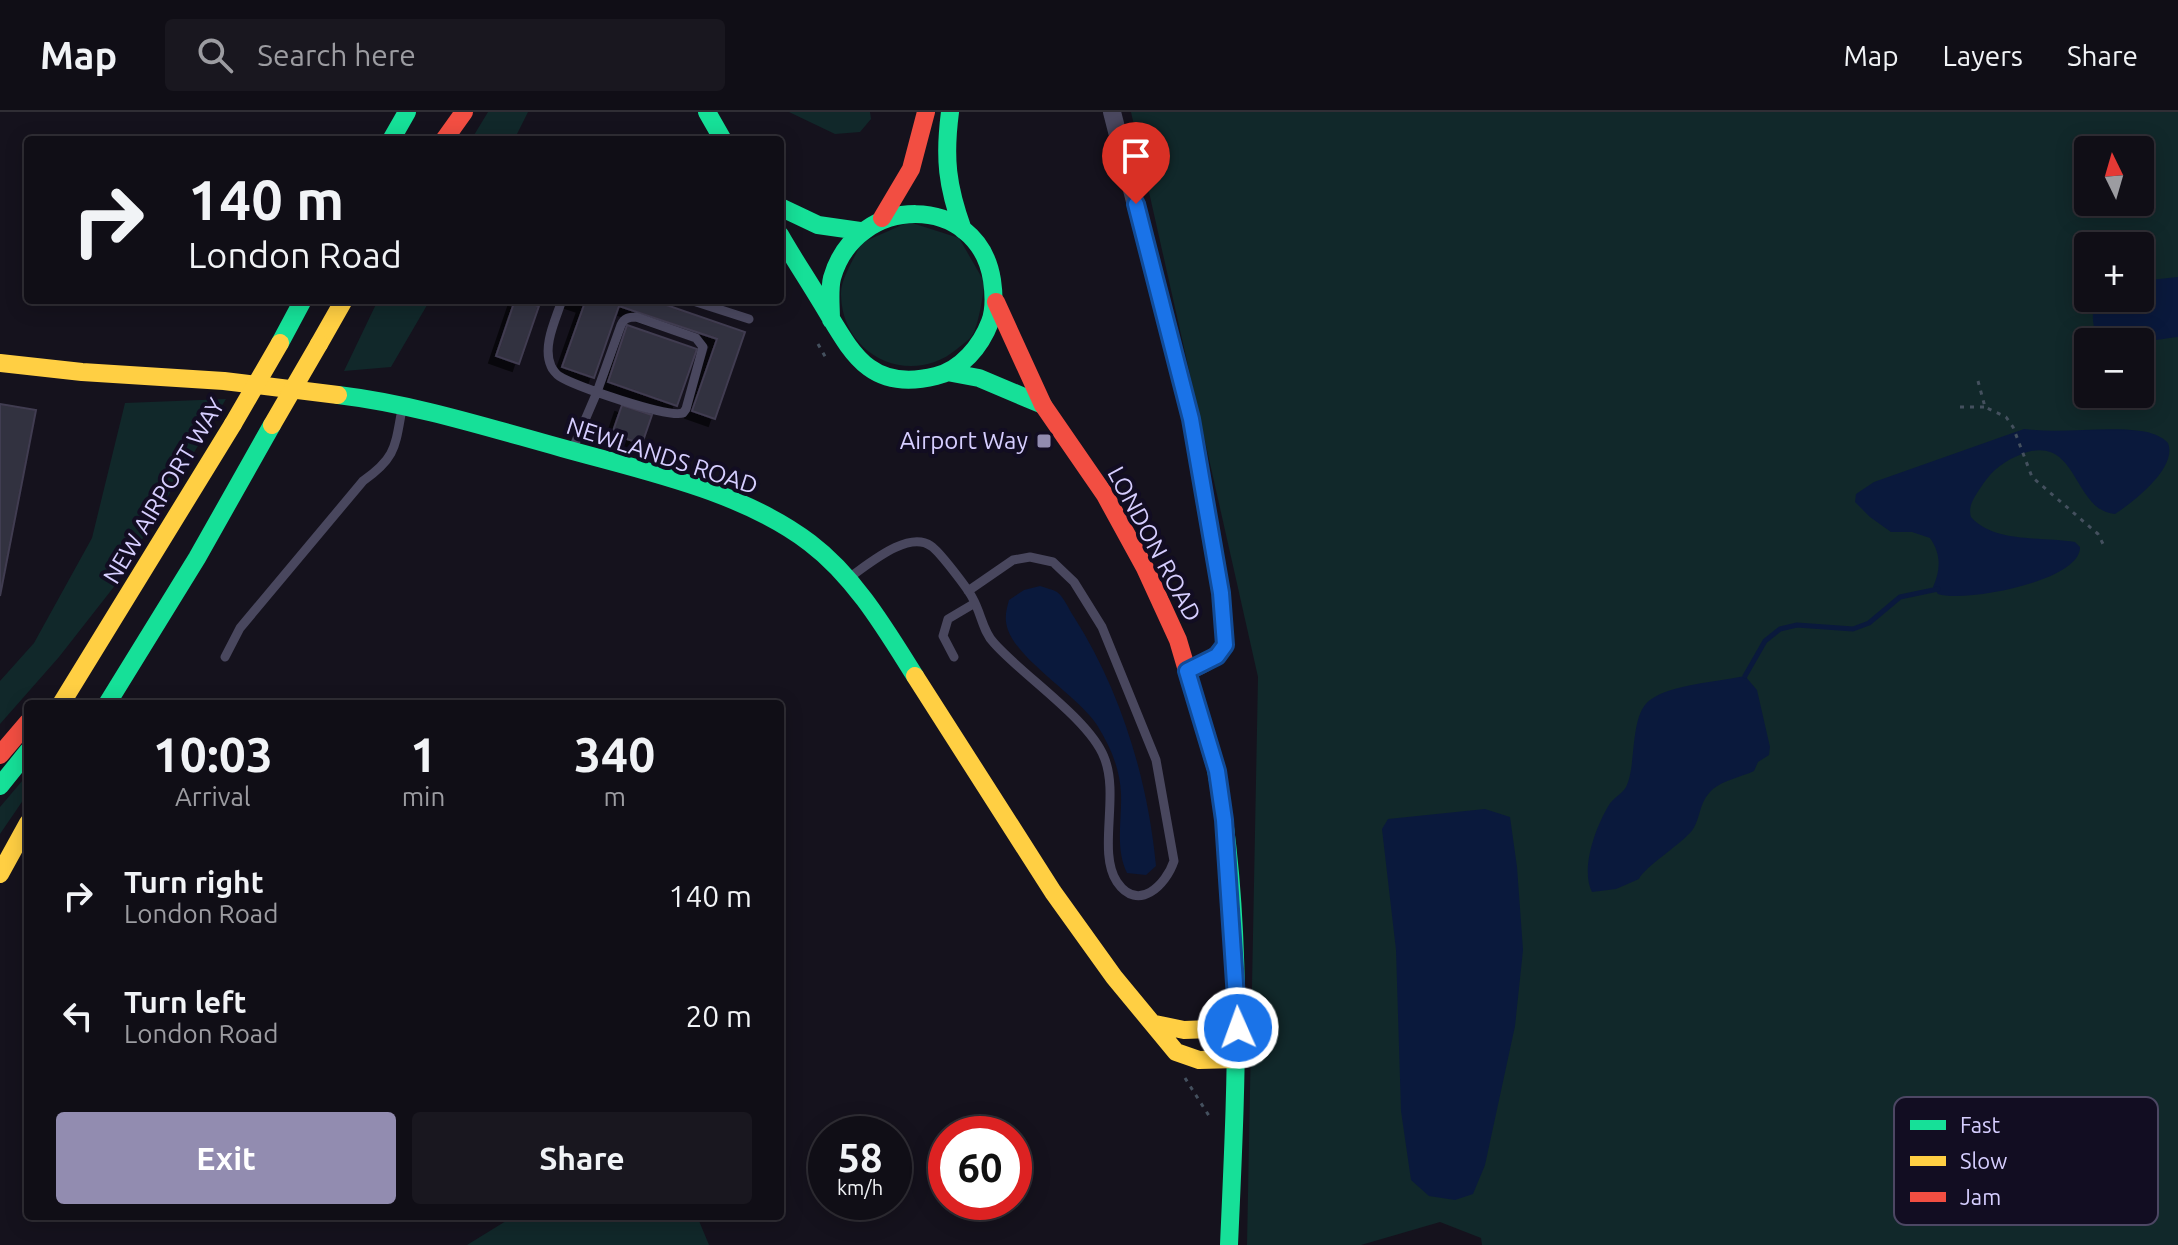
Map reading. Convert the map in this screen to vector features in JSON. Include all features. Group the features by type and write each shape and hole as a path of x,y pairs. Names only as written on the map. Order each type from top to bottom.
{"main road":[{"path":"393,136 407,112"},
{"path":"436,136 450,112"},
{"path":"447,136 464,112"},
{"path":"707,112 721,136"},
{"path":"882,218 911,169 926,112"},
{"path":"950,112 944,158 945,180 963,230"},
{"path":"784,210 804,222 834,230 860,231"},
{"path":"784,242 846,347 868,368 907,380 927,379 947,372 966,360 981,344 996,302 988,261 963,230 938,217 910,213 882,218 860,231 846,245 832,271 828,300 831,320"},
{"name":"LONDON ROAD","path":"996,302 1043,405 1126,531 1178,640 1217,771 1224,820 1238,1028 1229,1245"},
{"name":"NEW AIRPORT WAY","path":"64,700 233,424 301,304"},
{"path":"109,700 197,558 342,304"},
{"name":"NEWLANDS ROAD","path":"0,363 293,388 403,406 710,492 780,522 813,545 847,578 895,645 1053,892 1114,977 1176,1052"},
{"path":"947,372 989,381 1043,405"},
{"path":"47,700 107,631"},
{"path":"0,755 24,727"},
{"path":"0,786 24,756"},
{"path":"0,855 24,827"},
{"path":"0,874 24,829"},
{"path":"1155,1024 1184,1030 1238,1028"},
{"path":"1176,1052 1199,1060 1237,1059"}],"street":[{"name":"LONDON ROAD","path":"1112,112 1191,419 1221,593 1225,645 1217,656 1187,671"}],"lane":[{"path":"561,304 550,341 551,366 557,375 597,392 667,414 683,413 686,409 703,347 696,338 628,317 621,325 597,392 572,451"},
{"path":"702,304 749,319"},
{"path":"225,657 240,628 363,481 384,466 396,442 403,406"},
{"path":"847,578 892,548 914,542 931,546 968,591 991,641 1092,736 1104,756 1111,783 1109,868 1118,885 1132,894 1147,895 1160,887 1169,876 1174,861 1156,760 1102,627 1074,582 1053,562 1030,557 1013,560 968,591"},
{"path":"954,657 943,636 948,619 975,603"}],"path":[{"path":"1978,381 1985,407"},
{"path":"1960,407 1985,407 2006,417 2013,427 2032,477 2098,534 2103,544"},
{"path":"1176,1052 1180,1070 1211,1119"}],"green space":[{"path":"488,112 528,112 516,136 473,136"},
{"path":"789,112 870,112 871,119 860,132 835,134"},
{"path":"1131,112 2178,112 2178,1245 1482,1245 1481,1238 1440,1222 1361,1245 1247,1245 1258,677"},
{"path":"909,222 959,238 985,283 978,320 971,337 939,360 919,366 882,360 866,349 853,335 844,316 841,295 845,275 861,243"},
{"path":"376,304 428,304 391,367 344,371"},
{"path":"226,399 113,588 59,657 0,724 0,681 34,643 92,538 125,403"},
{"path":"24,779 24,799 0,834 0,807"},
{"path":"508,1220 699,1220 709,1245 467,1245"}],"water":[{"path":"2178,277 2178,337 2154,340 2154,328 2095,328 2093,312 2154,312 2154,280"},
{"path":"2024,429 2144,432 2168,443 2169,453 2152,484 2115,514 2101,510 2065,463 2054,454 2040,450 2005,462 1991,474 1971,503 1971,517 1981,526 2006,535 2075,542 2080,547 2075,559 2062,570 2020,587 1972,595 1938,594 1933,587 1938,556 1930,538 1912,532 1891,532 1855,502 1856,494 1874,482"},
{"path":"1040,586 1057,592 1064,600 1091,645 1130,737 1146,801 1156,866 1146,875 1127,873 1123,864 1119,775 1102,733 1077,702 1024,654 1008,630 1006,615 1009,600 1024,590"},
{"path":"1745,676 1757,690 1770,747 1769,755 1758,762 1754,771 1713,789 1704,800 1690,833 1639,879 1616,889 1592,892 1588,872 1591,848 1609,805 1626,787 1643,707 1670,690"},
{"path":"1485,809 1510,817 1523,950 1515,1026 1485,1165 1473,1194 1455,1200 1429,1196 1411,1180 1401,1111 1396,950 1382,829 1388,819"}],"building":[{"path":"514,304 539,306 519,364 496,356"},
{"path":"581,304 664,304 745,332 715,419 692,411 717,339 619,306 594,378 562,367 584,305"},
{"path":"627,325 697,349 677,406 608,382"},
{"path":"0,404 36,410 0,596"},
{"path":"622,405 652,415 642,444 612,434"}],"waterway":[{"path":"1745,676 1765,641 1780,629 1797,625 1853,629 1869,623 1900,597 1938,589"}],"traffic: fast":[{"path":"393,136 407,112"},
{"path":"707,112 721,136"},
{"path":"950,112 948,172 963,230"},
{"path":"784,209 818,225 860,231"},
{"path":"916,214 942,218 964,231 982,251 992,280 993,307 981,340 962,363 936,376 913,380 878,373 864,364 831,318 832,278 845,250 865,230 889,218 916,214"},
{"path":"784,242 831,318"},
{"path":"280,343 301,304"},
{"path":"947,372 979,378 1043,405"},
{"path":"338,395 423,410 659,474 754,509 810,543 841,572 868,605 915,676"},
{"path":"109,700 197,558 272,425"},
{"path":"0,786 24,756"},
{"path":"1216,769 1225,828 1235,947 1236,1066 1229,1245"}],"traffic: slow":[{"path":"319,344 342,304"},
{"path":"233,424 280,343"},
{"path":"272,425 319,344"},
{"path":"0,363 82,372 224,381 338,395"},
{"path":"63,700 233,424"},
{"path":"915,676 1053,892 1114,977 1176,1052 1199,1060 1237,1059"},
{"path":"0,874 24,830"},
{"path":"1155,1024 1184,1030 1238,1028"}],"traffic: jam":[{"path":"447,136 464,112"},
{"path":"882,218 911,169 926,112"},
{"path":"996,302 1043,405 1105,495 1145,568 1178,640 1216,769"},
{"path":"0,755 24,727"}],"place":[{"name":"Airport Way","path":"1044,441"}],"route":[{"path":"1136,204 1191,419 1225,623 1225,645 1217,656 1187,671 1217,771 1224,820 1238,1028"}]}
